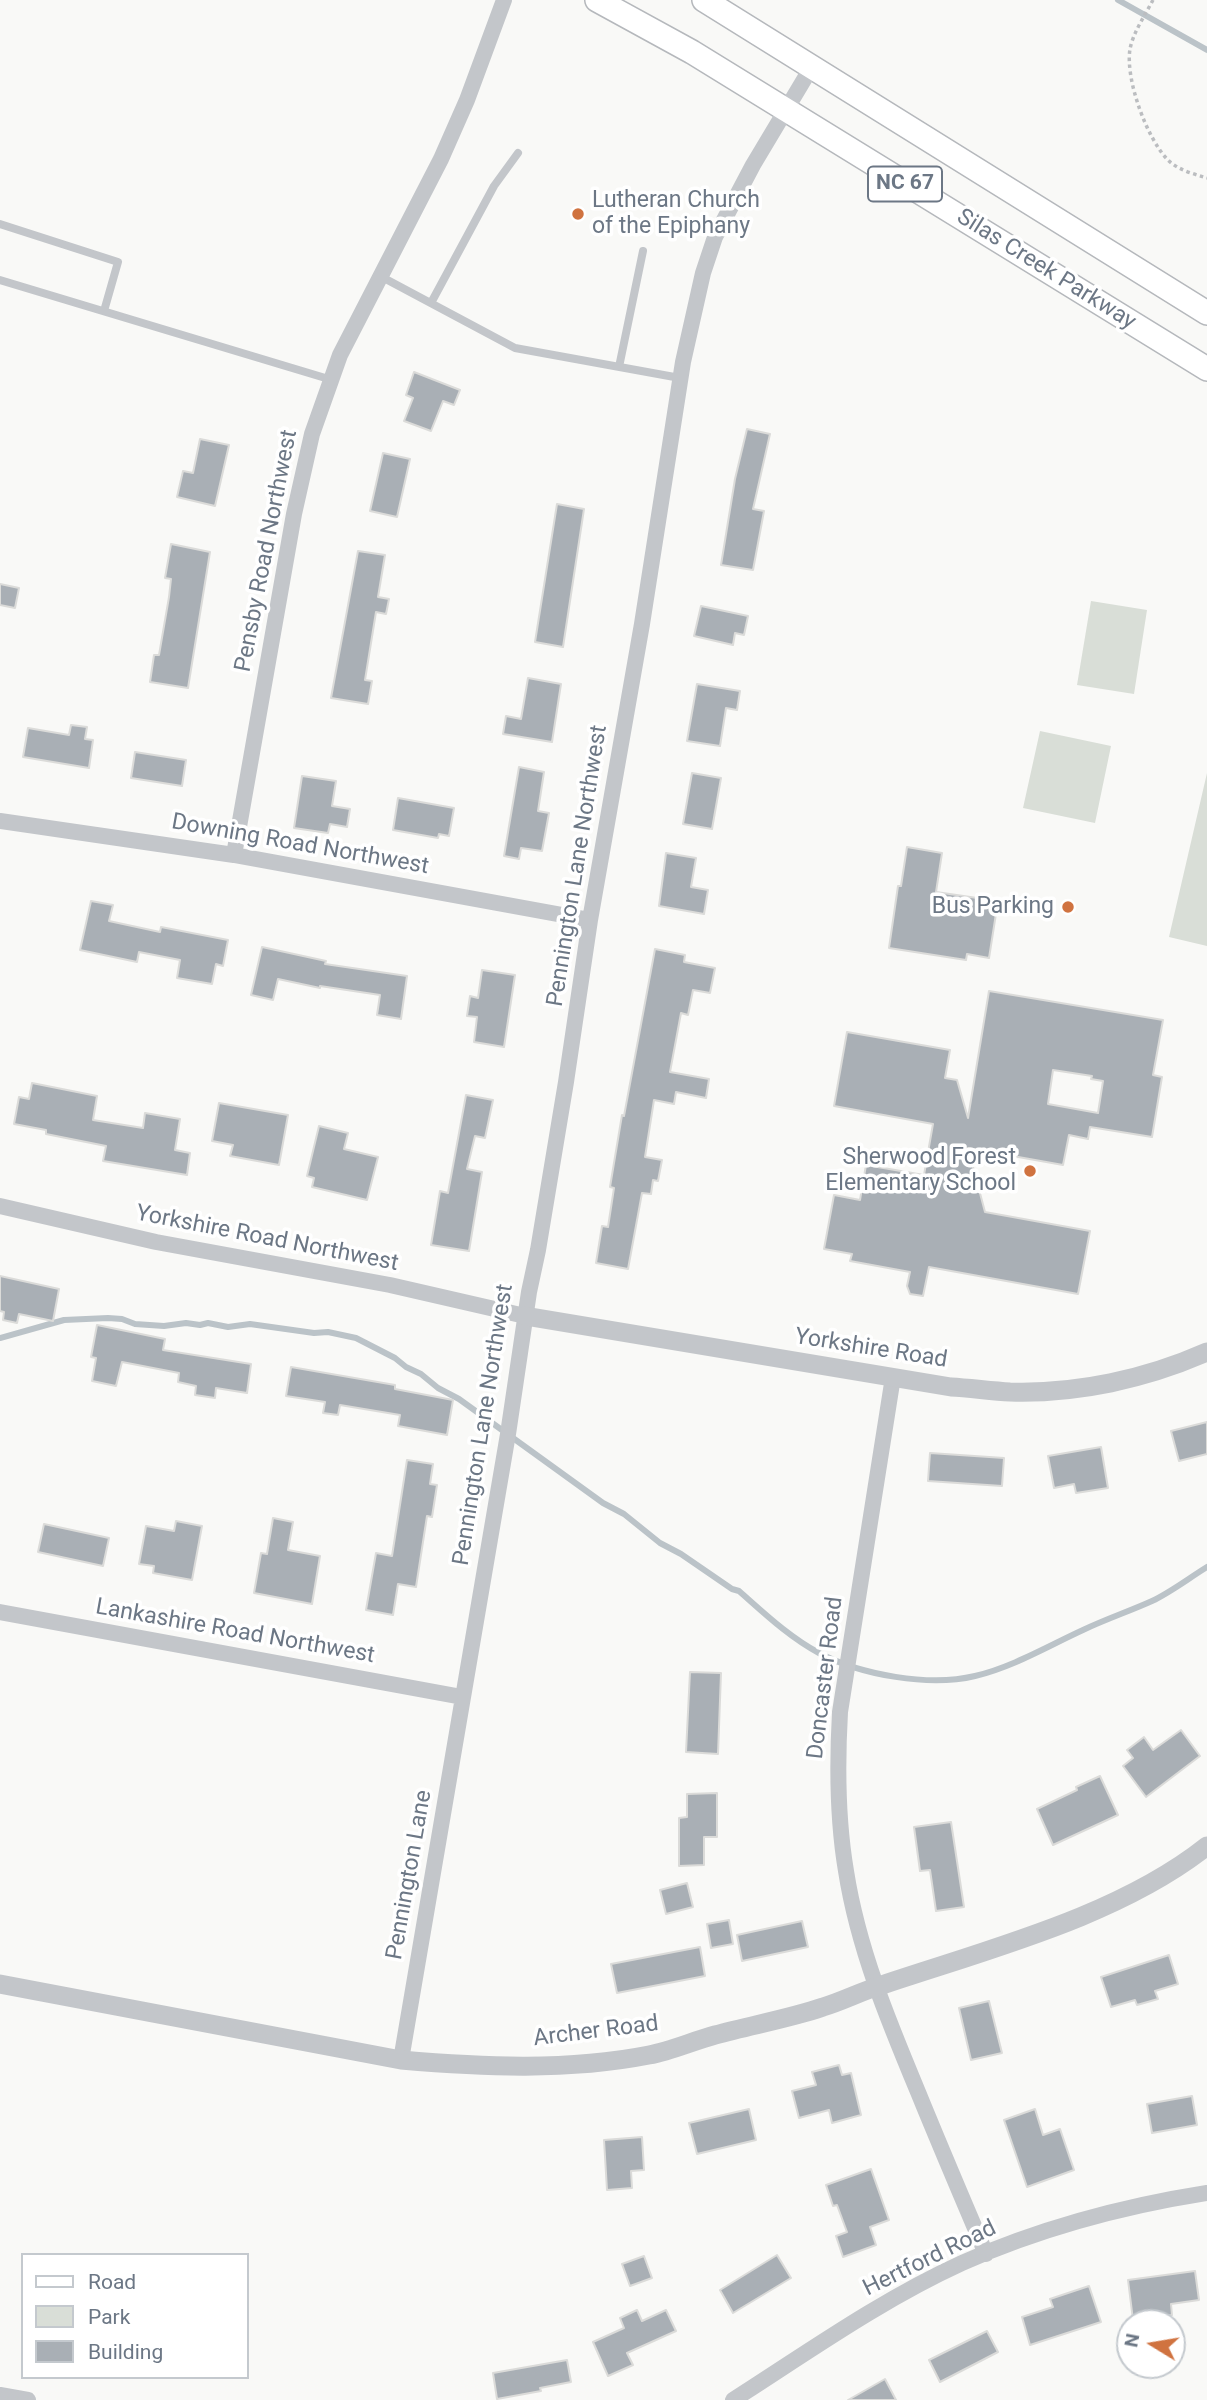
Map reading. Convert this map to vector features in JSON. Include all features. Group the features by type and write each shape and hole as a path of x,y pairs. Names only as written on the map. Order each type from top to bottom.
{"main road":[{"name":"Silas Creek Parkway","path":"597,0 692,52 1207,369"},
{"name":"NC 67","path":"704,0 1207,313"}],"street":[{"name":"Pensby Road Northwest","path":"234,855 293,514 312,434 340,355 446,147 467,100 504,0"},
{"name":"Pennington Lane Northwest","path":"462,1697 564,1095 590,920 633,679 680,378 703,274 715,237 752,165 811,68"},
{"name":"Downing Road Northwest","path":"0,821 234,855 590,920"},
{"name":"Yorkshire Road Northwest","path":"0,1206 156,1242 390,1286 525,1316"},
{"name":"Yorkshire Road","path":"525,1316 962,1388 1010,1392 1081,1388 1147,1374 1207,1352"},
{"name":"Doncaster Road","path":"893,1377 846,1674 837,1761 839,1817 846,1871 875,1987 986,2254"},
{"name":"Lankashire Road Northwest","path":"0,1612 462,1697"},
{"name":"Pennington Lane","path":"401,2060 462,1697"},
{"name":"Archer Road","path":"0,1984 401,2060 459,2065 524,2066 592,2062 650,2055 822,2008 875,1987 1012,1942 1101,1908 1167,1874 1207,1846"},
{"name":"Hertford Road","path":"733,2400 893,2299 962,2263 1060,2227 1109,2213 1157,2201 1207,2193"},
{"path":"0,2395 28,2400"}],"lane":[{"path":"430,303 494,186 518,153"},
{"path":"0,224 118,262 104,311"},
{"path":"619,367 643,251"},
{"path":"380,276 515,348 680,378"},
{"path":"0,280 332,380"}],"path":[{"path":"1153,0 1130,46 1136,98 1151,138 1169,162 1207,178"}],"green space":[{"path":"1091,601 1147,610 1134,694 1077,685"},
{"path":"1040,731 1111,746 1095,823 1023,808"},
{"path":"1207,773 1207,946 1169,937"}],"building":[{"path":"414,372 460,390 454,405 443,401 431,431 404,421 413,398 406,395"},
{"path":"747,429 770,434 753,509 764,511 753,570 721,565 735,479"},
{"path":"200,439 229,445 215,506 177,497 183,471 193,473"},
{"path":"383,453 410,459 397,517 370,511"},
{"path":"557,504 584,509 563,647 535,642"},
{"path":"171,544 210,552 188,688 150,682 154,655 159,655 169,597 171,579 165,578"},
{"path":"358,551 385,555 378,597 389,599 386,614 376,612 365,680 372,681 368,704 331,698"},
{"path":"0,584 19,588 15,608 0,605"},
{"path":"701,606 748,616 744,635 735,633 733,645 694,636"},
{"path":"528,678 561,684 552,742 503,734 506,716 521,719"},
{"path":"697,684 740,691 737,710 726,708 720,746 687,741"},
{"path":"71,725 87,727 85,739 93,740 89,768 23,757 28,728 69,735"},
{"path":"135,752 186,760 182,786 131,778"},
{"path":"519,767 544,772 538,811 549,813 542,851 521,848 519,859 504,856"},
{"path":"692,773 721,778 712,829 683,824"},
{"path":"302,776 336,781 332,806 350,809 347,827 330,824 328,833 294,828"},
{"path":"398,798 454,808 449,836 439,834 438,838 393,830"},
{"path":"907,847 942,853 936,892 998,901 989,958 967,954 966,960 889,948"},
{"path":"666,853 696,858 691,887 708,890 704,914 659,906"},
{"path":"91,901 113,905 109,921 160,932 161,927 228,940 223,966 216,964 212,984 177,978 180,960 139,952 137,962 80,950"},
{"path":"262,947 326,961 325,964 407,976 401,1019 377,1015 380,995 320,988 278,979 273,1000 251,995"},
{"path":"655,949 685,955 684,962 715,968 710,993 693,990 688,1015 681,1013 670,1072 709,1079 706,1098 676,1092 674,1104 654,1100 645,1157 662,1160 658,1181 653,1180 651,1194 642,1193 628,1269 596,1263 602,1226 608,1227 614,1188 610,1187 622,1115 624,1116"},
{"path":"482,970 515,975 504,1047 474,1042 477,1017 467,1016 470,996 478,998"},
{"path":"989,991 1163,1020 1153,1075 1162,1077 1152,1137 1090,1127 1088,1139 1069,1135 1063,1165 968,1148 985,1212 1090,1231 1078,1294 929,1267 923,1296 910,1294 907,1286 910,1272 850,1261 852,1254 824,1249 834,1195 860,1200 866,1165 924,1175 933,1124 834,1106 847,1032 950,1050 945,1078 957,1080 968,1118","holes":["1053,1070 1092,1076 1091,1079 1103,1081 1098,1113 1048,1104"]},
{"path":"32,1083 97,1096 93,1120 143,1128 145,1113 180,1119 175,1150 190,1153 187,1175 103,1161 106,1146 46,1134 46,1130 14,1124 19,1097 29,1099"},
{"path":"466,1095 493,1100 485,1138 475,1136 467,1169 482,1172 469,1251 431,1245 440,1191 448,1193"},
{"path":"219,1103 288,1115 279,1165 230,1156 233,1145 212,1141"},
{"path":"319,1126 348,1133 344,1149 378,1157 367,1200 312,1187 314,1178 307,1176"},
{"path":"0,1276 59,1289 53,1321 19,1314 17,1323 3,1320 4,1312 0,1311"},
{"path":"97,1325 165,1339 163,1350 251,1364 247,1393 216,1388 215,1398 195,1395 196,1386 178,1382 179,1373 122,1362 116,1386 92,1381 96,1358 91,1357"},
{"path":"291,1367 395,1385 395,1389 453,1400 447,1435 398,1426 400,1415 340,1405 338,1415 323,1413 325,1402 286,1396"},
{"path":"1207,1422 1207,1454 1179,1461 1171,1431"},
{"path":"1101,1447 1108,1488 1076,1493 1074,1484 1054,1488 1048,1456"},
{"path":"930,1453 1004,1458 1002,1486 928,1481"},
{"path":"407,1460 433,1464 430,1484 437,1485 432,1517 427,1516 416,1587 398,1584 393,1615 366,1610 376,1553 392,1556"},
{"path":"273,1518 293,1522 288,1550 320,1556 312,1604 254,1593 261,1553 267,1554"},
{"path":"176,1521 202,1526 192,1580 153,1573 154,1566 139,1564 146,1526 174,1531"},
{"path":"44,1524 109,1538 103,1566 38,1552"},
{"path":"690,1672 721,1673 718,1754 686,1752"},
{"path":"1181,1730 1200,1756 1146,1797 1123,1766 1133,1758 1127,1750 1144,1737 1153,1750"},
{"path":"1100,1776 1118,1815 1053,1845 1037,1809"},
{"path":"717,1793 717,1837 704,1837 704,1865 679,1866 679,1818 687,1817 687,1794"},
{"path":"951,1822 964,1907 936,1911 930,1870 920,1871 914,1827"},
{"path":"687,1883 693,1907 666,1914 660,1890"},
{"path":"729,1920 733,1944 711,1948 707,1924"},
{"path":"802,1921 808,1947 742,1961 737,1935"},
{"path":"700,1947 705,1976 617,1993 611,1964"},
{"path":"1169,1955 1178,1984 1155,1991 1158,1999 1137,2005 1135,2000 1111,2007 1101,1977"},
{"path":"989,2001 1002,2053 971,2060 959,2008"},
{"path":"839,2065 842,2075 851,2073 861,2115 832,2123 829,2110 799,2118 792,2091 816,2085 812,2072"},
{"path":"1192,2096 1197,2125 1152,2133 1147,2104"},
{"path":"749,2109 756,2140 697,2154 689,2123"},
{"path":"1035,2109 1043,2135 1060,2129 1074,2170 1027,2187 1004,2120"},
{"path":"642,2137 644,2170 631,2171 632,2188 607,2190 604,2140"},
{"path":"871,2169 889,2220 870,2227 876,2245 843,2257 836,2236 847,2232 837,2205 833,2206 826,2185"},
{"path":"777,2255 791,2278 733,2313 720,2290"},
{"path":"644,2256 652,2278 630,2286 622,2264"},
{"path":"1195,2271 1199,2300 1171,2304 1171,2309 1132,2309 1128,2280"},
{"path":"1089,2286 1101,2322 1030,2345 1022,2317 1053,2307 1050,2299"},
{"path":"637,2310 642,2321 666,2310 676,2331 627,2353 633,2365 608,2376 593,2342 624,2328 620,2318"},
{"path":"987,2331 998,2352 940,2382 929,2360"},
{"path":"567,2360 571,2382 497,2399 493,2373"},
{"path":"885,2379 896,2400 848,2400"}],"waterway":[{"path":"1118,0 1207,50"},
{"path":"0,1338 64,1320 108,1318 135,1324 164,1326 186,1323 228,1327 250,1324 314,1333 328,1332 356,1338 395,1358 459,1399 603,1503 624,1514 660,1543 739,1591 808,1647 836,1661 895,1677 957,1679 1003,1667 1152,1601 1207,1567"}],"place":[{"name":"Lutheran Church of the Epiphany","path":"578,214"},
{"name":"Bus Parking","path":"1068,907"},
{"name":"Sherwood Forest Elementary School","path":"1030,1171"}]}
